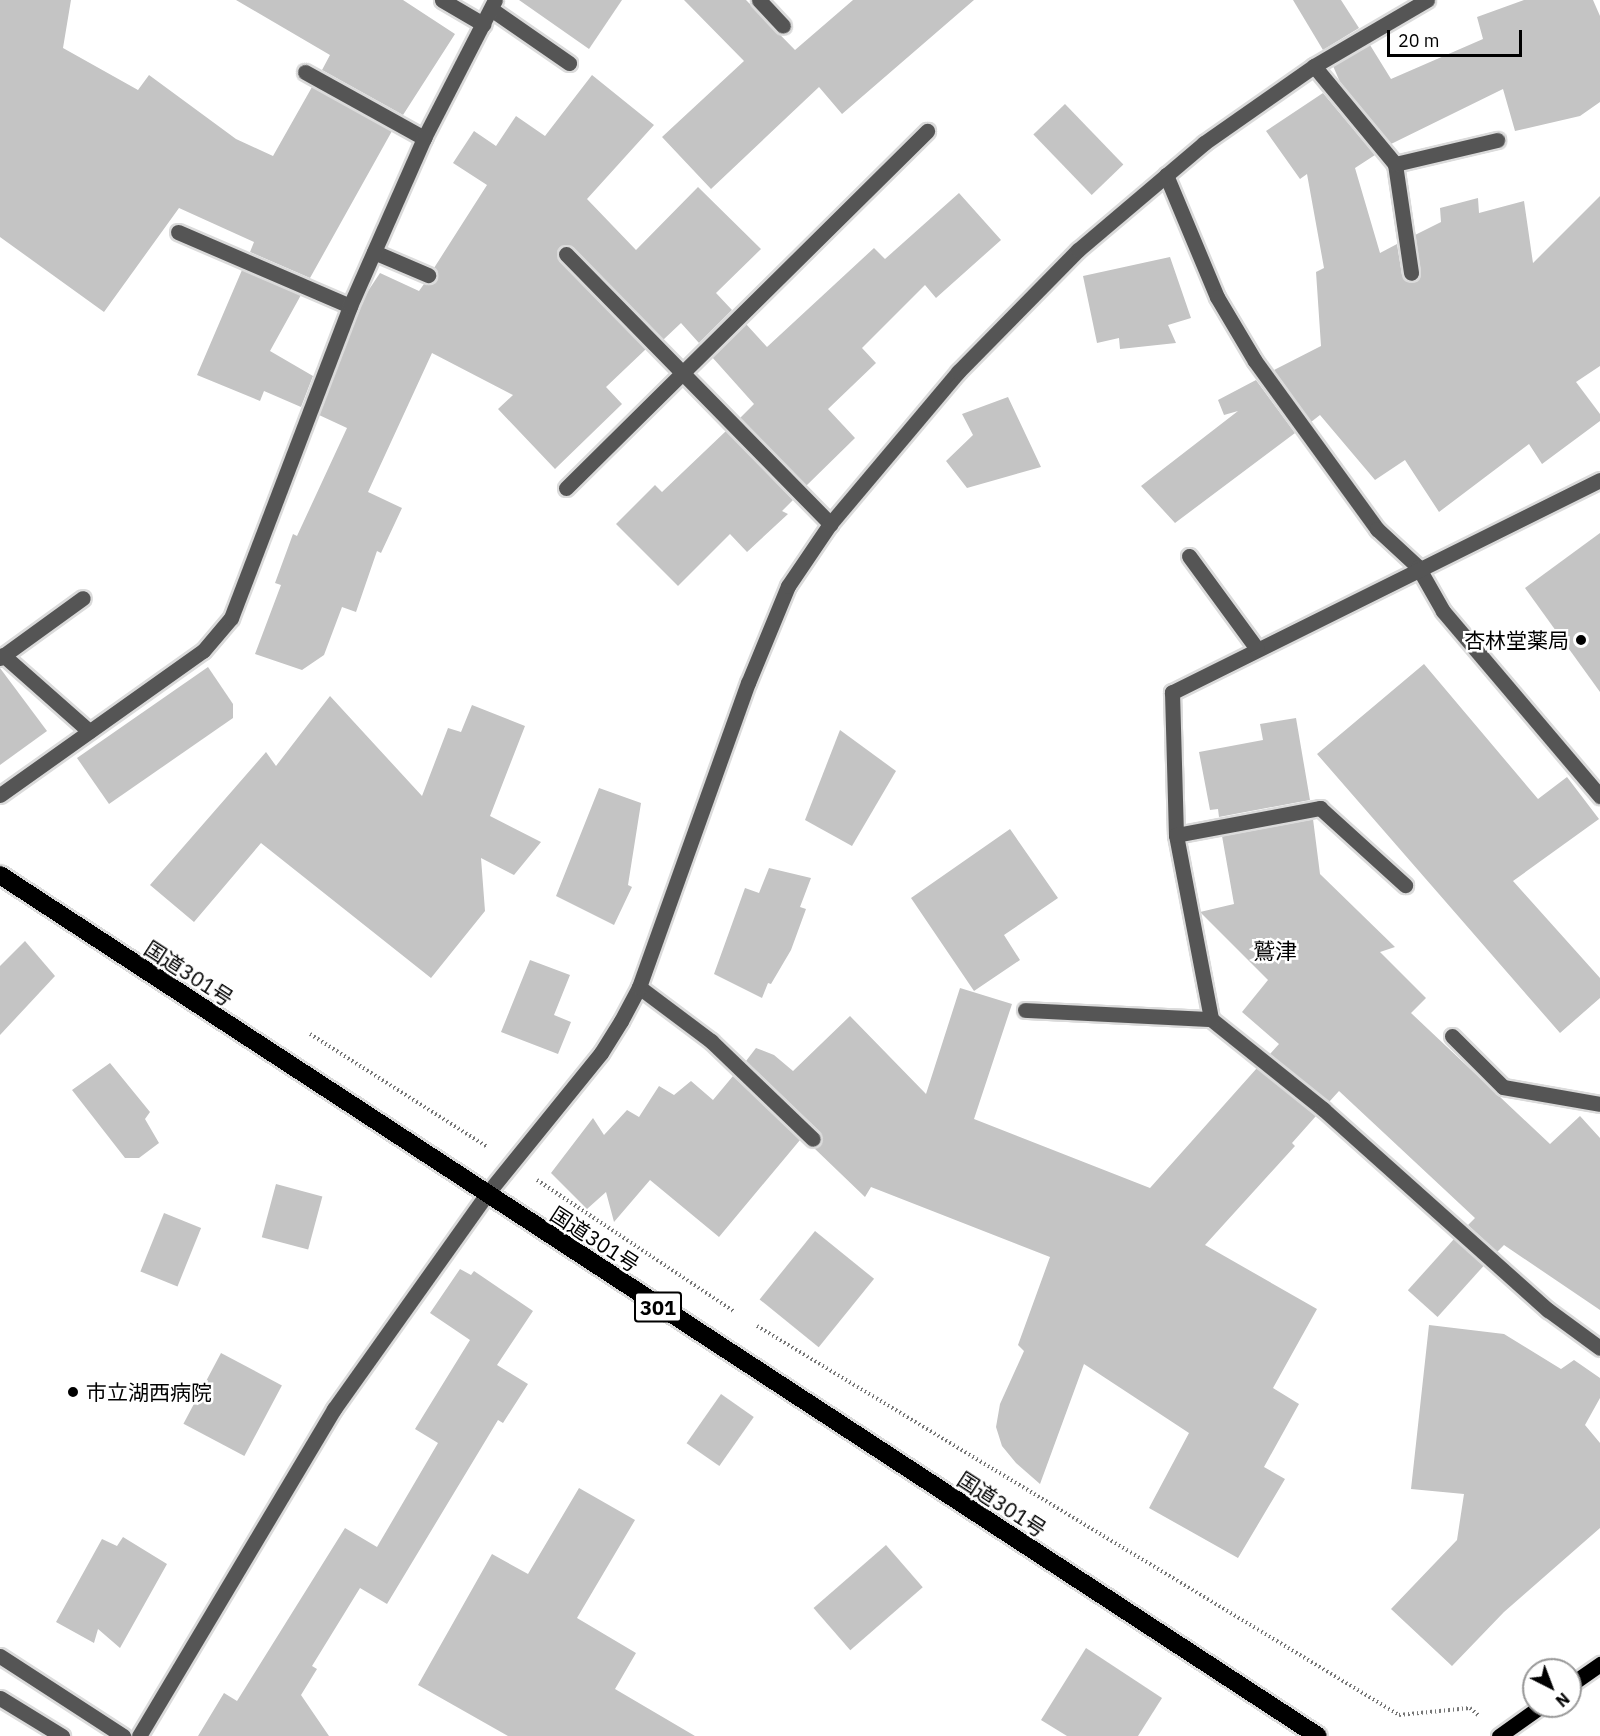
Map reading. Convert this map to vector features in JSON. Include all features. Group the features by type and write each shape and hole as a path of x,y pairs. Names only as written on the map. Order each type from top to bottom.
{"highway":[{"name":"国道301号","path":"0,875 486,1195 1318,1736"}],"main road":[{"path":"1582,1677 1600,1664"},
{"path":"1500,1735 1524,1718"}],"street":[{"path":"442,0 483,24"},
{"path":"759,0 783,26"},
{"path":"139,1736 334,1409 486,1195 602,1053 639,987 774,618 788,586 830,524 958,372 1078,250 1204,143 1314,66 1427,0"},
{"path":"0,795 203,651 231,618 350,306 424,138 493,5 569,63"},
{"path":"1314,66 1395,164 1411,273"},
{"path":"305,72 424,138"},
{"path":"566,488 684,375 927,131"},
{"path":"1395,164 1497,140"},
{"path":"1166,175 1217,297 1254,361 1377,529 1418,567 1443,611 1600,796"},
{"path":"178,232 350,306"},
{"path":"374,252 429,275"},
{"path":"566,254 830,524"},
{"path":"1211,1019 1176,835 1172,692 1418,567 1600,480"},
{"path":"1189,556 1257,649"},
{"path":"83,598 2,656 89,731"},
{"path":"1176,835 1320,808 1405,885"},
{"path":"639,987 711,1041 813,1139"},
{"path":"1025,1010 1211,1019 1323,1109 1548,1310 1600,1348"},
{"path":"1452,1036 1503,1088 1600,1104"},
{"path":"0,1656 123,1736"},
{"path":"0,1698 62,1736"}],"path":[{"path":"300,1028 512,1163 743,1318"},
{"path":"753,1324 1399,1715 1470,1708 1500,1735"}],"building":[{"path":"0,0 71,0 63,48 138,90 149,75 236,139 273,156 312,87 392,131 310,278 250,252 254,242 179,208 104,312 0,237"},
{"path":"236,0 403,0 455,34 403,115 322,70 330,55"},
{"path":"519,0 622,0 589,49"},
{"path":"684,0 746,0 795,50 853,0 974,0 842,114 819,87 711,189 662,137 744,61"},
{"path":"1293,0 1341,0 1359,28 1323,50"},
{"path":"1524,0 1593,0 1600,16 1600,102 1580,116 1515,131 1503,89 1391,144 1340,82 1333,66 1370,45 1391,79 1483,39 1477,17"},
{"path":"592,75 654,125 587,199 636,250 698,187 761,249 716,293 732,310 699,343 681,323 663,340 573,247 560,247 559,261 646,349 606,387 622,404 555,469 498,409 513,395 432,353 368,492 402,508 381,553 377,551 356,612 342,607 324,655 302,670 255,654 281,585 275,583 293,534 297,536 347,428 319,415 364,297 380,273 419,291 424,284 437,279 434,268 487,185 453,163 474,131 496,146 516,116 545,136"},
{"path":"1323,93 1375,155 1355,168 1380,253 1397,244 1402,275 1408,282 1420,276 1415,235 1441,222 1440,208 1478,198 1479,213 1524,201 1533,263 1600,196 1600,366 1576,382 1600,414 1600,421 1542,464 1529,444 1439,512 1405,460 1375,480 1320,415 1311,422 1274,370 1321,346 1316,272 1324,268 1307,174 1300,179 1266,131"},
{"path":"1065,104 1123,164 1092,195 1033,135"},
{"path":"959,193 1001,240 936,298 925,285 862,348 876,363 828,409 855,438 806,486 740,418 754,404 712,357 746,324 767,347 874,248 885,259"},
{"path":"1170,257 1191,318 1168,325 1176,343 1120,349 1119,338 1097,343 1083,276"},
{"path":"242,270 301,295 270,351 313,376 301,407 264,391 260,401 197,375"},
{"path":"1256,380 1295,433 1175,523 1141,486 1238,411 1224,415 1218,400"},
{"path":"1008,397 1041,467 967,488 946,461 973,435 962,414"},
{"path":"726,431 793,500 782,511 788,514 747,552 730,534 678,586 616,524 655,485 662,492"},
{"name":"杏林堂薬局","path":"1600,533 1600,692 1525,588"},
{"path":"1424,664 1538,799 1567,777 1599,819 1513,881 1600,978 1600,998 1560,1033 1317,754"},
{"path":"208,667 233,704 233,718 109,804 77,758"},
{"path":"0,668 47,731 0,765"},
{"path":"330,696 422,796 448,728 461,732 472,705 525,726 490,816 541,842 514,875 481,858 485,911 431,978 261,843 194,922 150,885 266,752 276,766"},
{"path":"1296,718 1310,800 1219,817 1218,809 1210,810 1199,752 1263,740 1260,724"},
{"path":"840,730 896,771 852,846 805,820"},
{"path":"599,788 641,803 628,885 632,887 614,925 556,896"},
{"path":"1313,819 1320,874 1395,947 1380,952 1426,998 1411,1013 1550,1144 1580,1116 1600,1138 1600,1310 1504,1245 1497,1252 1468,1225 1475,1218 1339,1091 1329,1102 1270,1054 1279,1044 1242,1012 1268,980 1200,912 1234,904 1222,836"},
{"path":"1010,829 1058,898 1004,935 1020,960 974,991 911,898"},
{"path":"769,868 811,878 800,907 806,909 791,950 771,984 768,983 762,998 714,974 745,888 759,893"},
{"path":"25,941 55,976 0,1035 0,966"},
{"path":"530,960 570,975 554,1015 571,1022 558,1054 501,1032"},
{"path":"960,988 1012,1004 974,1119 1150,1188 1257,1068 1316,1116 1292,1143 1295,1146 1205,1245 1317,1309 1273,1388 1299,1404 1264,1467 1285,1479 1238,1558 1149,1508 1189,1433 1084,1364 1040,1484 1016,1463 1002,1446 996,1427 1000,1404 1024,1351 1018,1345 1050,1257 871,1187 865,1197 814,1148 822,1142 820,1132 746,1061 756,1048 774,1055 793,1071 850,1016 926,1094"},
{"path":"110,1063 150,1112 145,1119 159,1143 139,1158 125,1158 72,1090"},
{"path":"733,1076 800,1140 719,1237 650,1180 614,1222 606,1192 587,1209 551,1173 593,1118 604,1135 627,1110 639,1117 659,1086 674,1095 691,1081 713,1100"},
{"path":"276,1184 322,1196 308,1250 262,1237"},
{"path":"164,1213 201,1228 177,1286 140,1271"},
{"path":"815,1231 874,1279 819,1347 760,1299"},
{"path":"1454,1239 1484,1266 1438,1317 1408,1290"},
{"path":"460,1269 471,1275 474,1271 533,1311 497,1365 528,1384 503,1423 498,1420 387,1604 360,1588 312,1666 317,1669 301,1695 329,1736 198,1736 224,1693 237,1701 345,1528 377,1547 438,1443 415,1429 470,1340 430,1313"},
{"path":"1429,1325 1504,1334 1561,1369 1574,1360 1600,1378 1600,1398 1585,1425 1600,1443 1600,1528 1504,1612 1452,1666 1391,1609 1457,1540 1464,1494 1411,1489"},
{"path":"221,1353 282,1385 244,1456 183,1424"},
{"path":"721,1394 754,1417 719,1466 687,1443"},
{"path":"579,1488 635,1520 577,1618 636,1653 615,1689 695,1736 508,1736 418,1685 492,1554 528,1574"},
{"path":"123,1537 167,1564 120,1648 98,1629 94,1643 56,1622 102,1539 117,1546"},
{"path":"886,1545 923,1587 850,1650 814,1608"},
{"path":"1086,1648 1162,1698 1138,1736 1067,1736 1041,1720"}],"place":[{"name":"杏林堂薬局","path":"1581,640"},
{"name":"市立湖西病院","path":"73,1392"}],"district":[{"name":"鷲津","path":"1275,951"}]}
